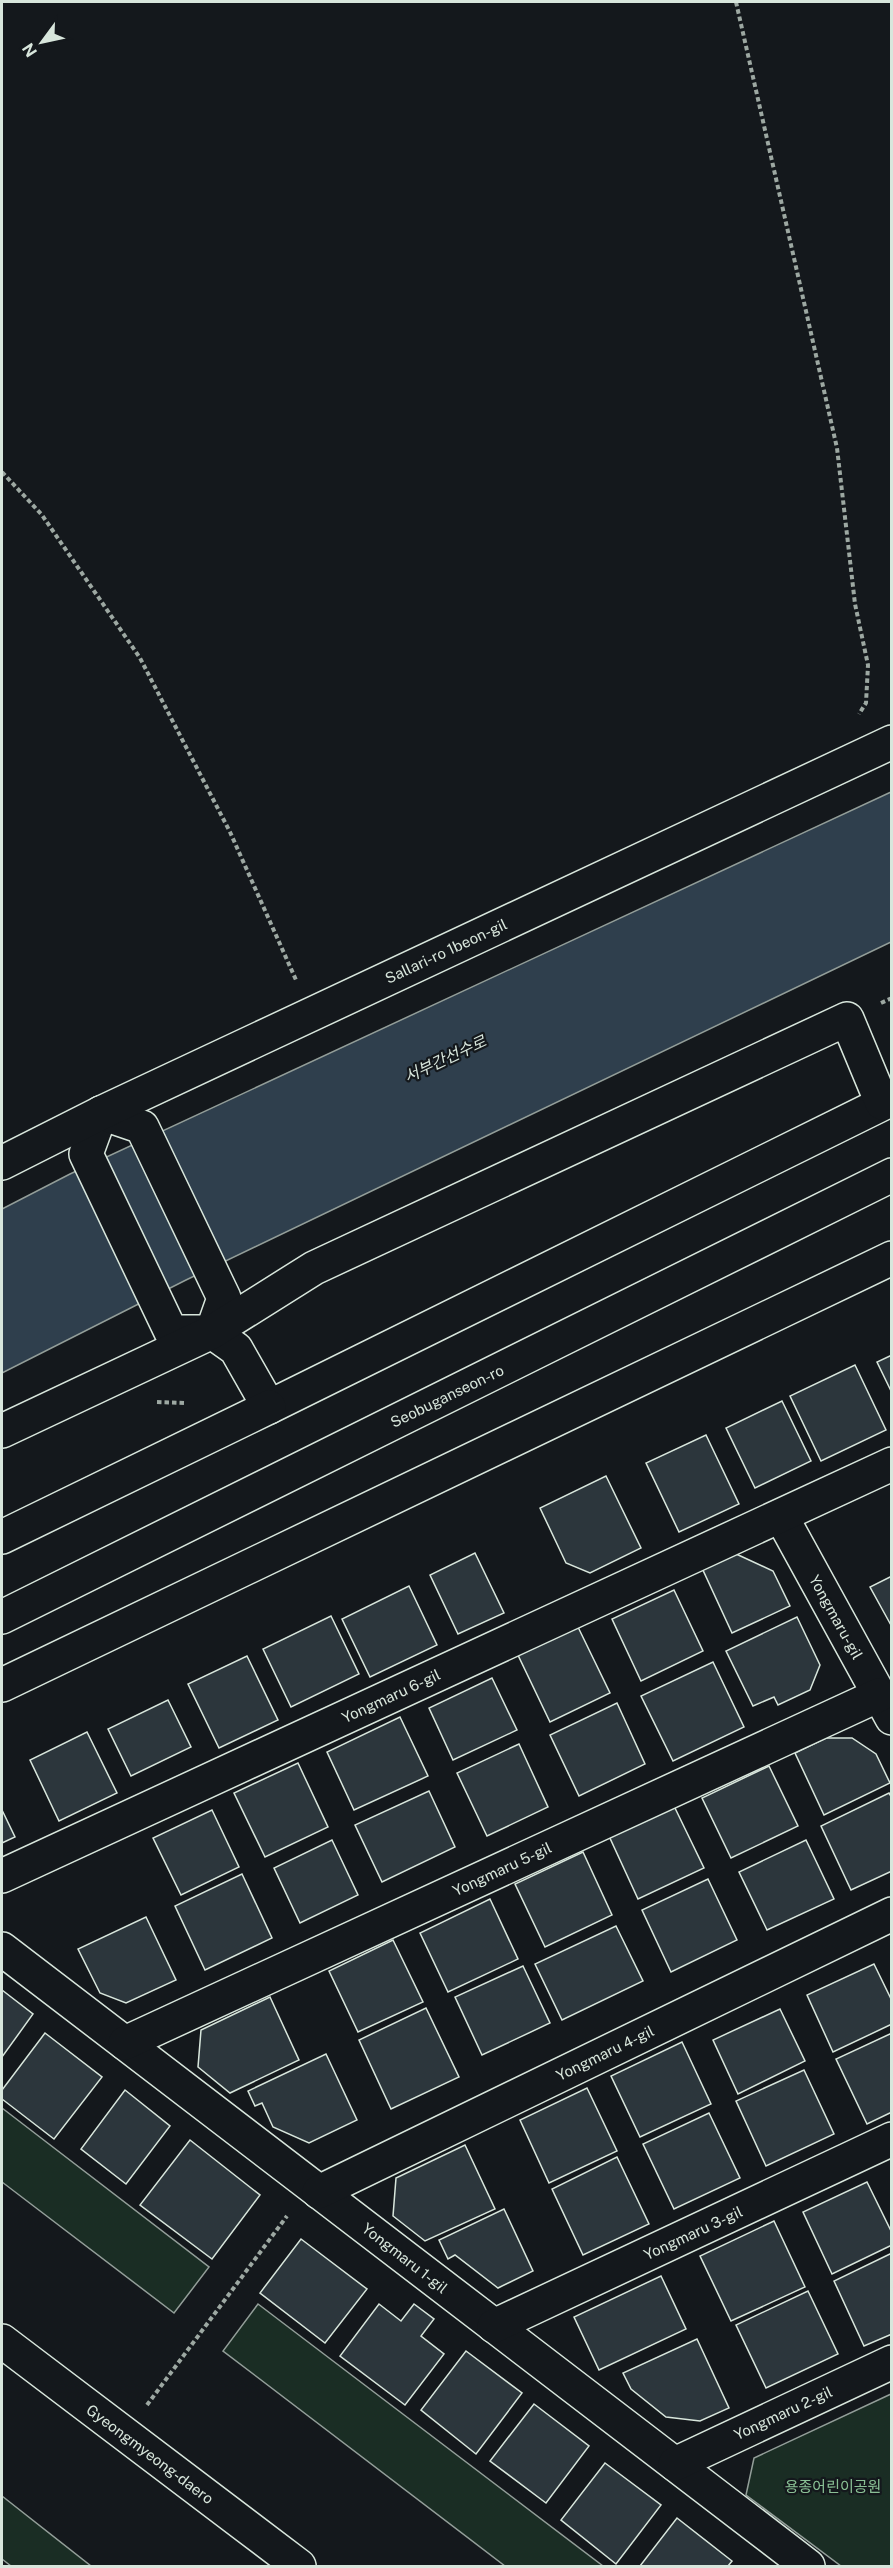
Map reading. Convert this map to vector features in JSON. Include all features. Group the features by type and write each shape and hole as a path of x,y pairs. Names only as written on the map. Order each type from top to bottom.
{"street":[{"name":"Sallari-ro 1beon-gil","path":"2,1163 274,1031 891,742"},
{"path":"2,1431 212,1332 314,1268 847,1019 887,1101 2,1537"},
{"path":"212,1332 224,1298 142,1127 101,1113 86,1154 171,1332 212,1332 236,1349 269,1407"},
{"name":"Seobuganseon-ro","path":"2,1617 891,1175"},
{"path":"2,1684 891,1258"},
{"name":"Yongmaru 6-gil","path":"2,1876 891,1464"},
{"name":"Yongmaru-gil","path":"781,1515 885,1706"},
{"name":"Yongmaru 5-gil","path":"125,2043 885,1706"},
{"name":"Yongmaru 4-gil","path":"319,2192 891,1914"},
{"name":"Yongmaru 1-gil","path":"2,1949 808,2566"},
{"name":"Yongmaru 3-gil","path":"494,2326 891,2139"},
{"name":"Gyeongmyeong-daero","path":"2,2341 299,2566"},
{"name":"Yongmaru 2-gil","path":"675,2464 891,2362"}],"path":[{"path":"736,2 837,448 855,604 868,665 866,704 853,722"},
{"path":"2,472 42,515 140,658 230,832 295,975 298,1005 274,1031"},
{"path":"125,2435 290,2212 319,2192"}],"green space":[{"path":"2,2108 209,2267 174,2313 2,2182"},
{"path":"258,2304 603,2566 505,2566 223,2351"},
{"name":"용종어린이공원","path":"891,2394 891,2566 841,2566 746,2495 754,2458"},
{"path":"2,2496 91,2566 11,2566 2,2559"}],"water":[{"name":"서부간선수로","path":"891,792 891,942 186,1280 2,1373 2,1209 70,1174"}],"building":[{"path":"892,1355 892,1393 877,1362"},
{"path":"855,1365 886,1430 821,1461 790,1396"},
{"path":"782,1401 811,1461 755,1488 726,1428"},
{"path":"706,1435 739,1504 679,1532 646,1463"},
{"path":"606,1476 641,1548 590,1573 566,1563 540,1508"},
{"path":"475,1553 504,1613 458,1634 430,1575"},
{"path":"734,1553 773,1571 790,1606 732,1633 702,1568"},
{"path":"892,1576 892,1627 870,1587"},
{"path":"409,1586 437,1645 370,1677 342,1619"},
{"path":"674,1590 703,1651 641,1681 612,1619"},
{"path":"331,1616 359,1674 291,1707 263,1649"},
{"path":"797,1617 820,1665 810,1690 778,1705 774,1697 753,1706 726,1651"},
{"path":"577,1625 610,1693 550,1722 517,1653"},
{"path":"247,1656 278,1720 219,1748 188,1684"},
{"path":"713,1662 744,1727 673,1761 641,1696"},
{"path":"492,1678 517,1730 453,1760 429,1708"},
{"path":"168,1700 191,1747 131,1776 108,1729"},
{"path":"617,1703 645,1764 579,1796 550,1735"},
{"path":"400,1717 428,1776 354,1810 327,1752"},
{"path":"87,1732 117,1793 59,1821 30,1760"},
{"path":"826,1738 852,1738 876,1754 890,1783 824,1815 795,1753"},
{"path":"519,1744 548,1807 487,1836 457,1773"},
{"path":"298,1763 328,1827 265,1857 234,1793"},
{"path":"769,1766 798,1826 731,1858 702,1798"},
{"path":"429,1791 455,1847 382,1882 355,1825"},
{"path":"889,1793 892,1798 892,1871 851,1890 821,1826"},
{"path":"674,1806 704,1868 638,1899 609,1836"},
{"path":"2,1810 15,1837 2,1843"},
{"path":"212,1810 239,1867 181,1895 153,1838"},
{"path":"332,1840 358,1895 300,1923 274,1868"},
{"path":"806,1840 834,1899 767,1930 739,1872"},
{"path":"583,1852 612,1915 545,1947 515,1884"},
{"path":"242,1874 272,1938 205,1970 175,1906"},
{"path":"708,1879 737,1940 671,1972 642,1910"},
{"path":"490,1899 518,1959 448,1992 420,1933"},
{"path":"146,1917 176,1980 126,2003 100,1993 78,1949"},
{"path":"616,1926 643,1981 562,2020 535,1964"},
{"path":"393,1940 423,2002 358,2032 329,1971"},
{"path":"874,1964 892,2001 892,2024 833,2052 807,1995"},
{"path":"523,1966 550,2023 482,2055 455,1997"},
{"path":"2,1990 33,2014 2,2057"},
{"path":"270,1997 299,2060 230,2093 198,2067 201,2030"},
{"path":"426,2008 459,2077 391,2109 359,2040"},
{"path":"780,2009 805,2061 738,2094 713,2040"},
{"path":"45,2033 102,2077 54,2139 2,2099 2,2090"},
{"path":"892,2033 892,2112 867,2124 836,2059"},
{"path":"682,2042 711,2104 640,2137 611,2076"},
{"path":"326,2054 357,2120 309,2143 273,2127 262,2103 255,2106 248,2091"},
{"path":"804,2070 834,2134 766,2166 736,2101"},
{"path":"587,2088 617,2151 549,2183 520,2120"},
{"path":"125,2090 170,2126 126,2184 81,2149"},
{"path":"709,2113 740,2178 674,2209 643,2144"},
{"path":"190,2140 260,2195 212,2259 140,2205"},
{"path":"465,2145 495,2209 425,2241 393,2216 396,2178"},
{"path":"617,2157 649,2224 583,2255 552,2189"},
{"path":"867,2182 892,2233 892,2245 832,2274 803,2212"},
{"path":"504,2209 533,2271 498,2288 455,2255 448,2259 439,2240"},
{"path":"774,2221 805,2287 731,2321 700,2256"},
{"path":"301,2239 367,2289 325,2343 260,2293"},
{"path":"892,2253 892,2334 864,2346 834,2281"},
{"path":"661,2276 686,2329 599,2370 574,2317"},
{"path":"808,2291 838,2354 766,2388 736,2325"},
{"path":"379,2304 401,2321 414,2304 434,2319 421,2336 444,2354 405,2405 340,2356"},
{"path":"697,2339 729,2408 700,2421 666,2417 631,2389 623,2373"},
{"path":"466,2351 522,2393 476,2454 421,2410"},
{"path":"534,2404 589,2446 546,2503 490,2461"},
{"path":"605,2463 661,2505 616,2564 561,2520"},
{"path":"677,2518 732,2561 728,2566 640,2566"}]}
